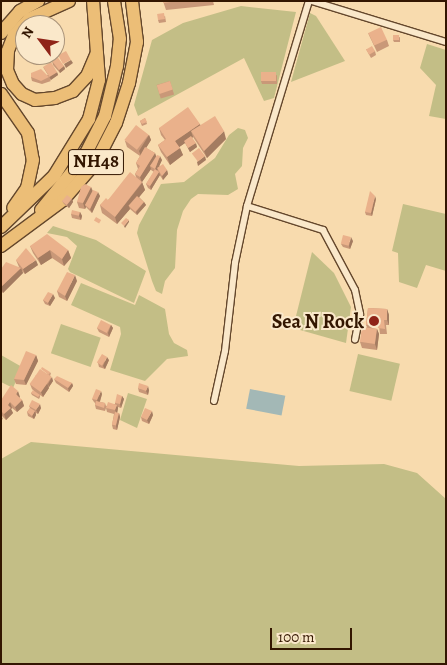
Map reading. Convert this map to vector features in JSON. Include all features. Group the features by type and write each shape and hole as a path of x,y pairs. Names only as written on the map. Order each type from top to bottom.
{"highway":[{"path":"1,33 20,10 38,1"},
{"path":"69,1 29,19 14,35 8,51 7,70 13,84 22,94 35,100 64,95 73,91 87,76 99,49 94,1"},
{"name":"NH48","path":"1,246 63,200 96,162 116,123 129,83 137,42 132,1"},
{"path":"25,229 84,157 105,116 117,66 117,5"},
{"name":"NH48","path":"3,225 54,176 74,148 91,111 99,80 99,49"},
{"path":"1,94 28,133 33,160 27,188 3,225"}],"street":[{"path":"214,401 225,351 234,263 247,206 310,1 446,42"},
{"path":"247,206 323,230 355,290 360,314 355,340"}],"shaded area":[{"path":"241,6 296,12 274,98 264,101 244,58 138,116 134,105 152,40 183,23"},
{"path":"310,13 316,16 345,61 291,82"},
{"path":"427,44 446,50 446,119 429,116 436,85 420,68"},
{"path":"238,128 245,130 248,138 243,148 242,166 235,174 238,189 228,195 198,194 191,199 183,211 177,230 175,268 165,281 162,294 156,291 152,281 137,233 139,225 161,184 184,182 215,158 229,135"},
{"path":"403,204 446,214 446,271 426,265 417,288 399,282 398,253 392,251"},
{"path":"53,226 96,240 146,271 134,303 70,272 68,269 77,246 67,237 47,233"},
{"path":"312,252 334,273 351,307 346,343 293,328"},
{"path":"81,283 135,305 139,295 165,309 169,334 174,343 187,350 188,356 167,359 145,381 110,370 121,334 120,327 71,305"},
{"path":"61,324 101,338 91,367 51,353"},
{"path":"358,354 400,364 391,401 349,391"},
{"path":"1,355 22,367 13,388 1,382"},
{"path":"250,389 285,396 282,416 246,409"},
{"path":"128,393 147,399 137,428 120,420"},
{"path":"31,442 299,466 384,464 417,473 446,499 446,664 1,664 1,459"}],"building":[{"path":"163,1 179,1 163,3"},
{"path":"164,13 165,19 158,20 157,14"},
{"path":"381,27 387,40 374,46 368,33"},
{"path":"393,35 399,35 399,40 393,40"},
{"path":"372,46 375,51 369,55 366,50"},
{"path":"66,51 71,60 65,63 65,52"},
{"path":"46,65 53,65 57,72 49,77 43,67"},
{"path":"55,65 63,65 64,66 59,70"},
{"path":"41,69 49,77 41,81 31,77 31,73"},
{"path":"261,72 276,72 276,81 261,81"},
{"path":"170,81 173,90 159,94 157,85"},
{"path":"188,107 200,124 175,141 180,148 167,157 158,145 166,139 159,128"},
{"path":"215,116 224,131 204,151 191,131"},
{"path":"145,118 147,122 142,124 140,121"},
{"path":"136,125 149,135 137,150 124,140"},
{"path":"191,136 196,143 188,148 184,141"},
{"path":"145,147 155,153 140,177 135,174 140,166 136,163"},
{"path":"199,148 205,156 198,161 192,153"},
{"path":"157,155 160,156 155,169 150,166"},
{"path":"163,164 167,170 162,176 157,168"},
{"path":"155,169 159,172 150,186 146,184"},
{"path":"130,172 142,182 115,217 100,205 106,198 108,200"},
{"path":"85,184 91,187 83,203 77,202 81,187"},
{"path":"93,190 98,192 90,209 85,205"},
{"path":"370,191 375,196 371,213 365,212"},
{"path":"67,195 72,199 67,205 62,201"},
{"path":"137,196 144,202 135,212 128,206"},
{"path":"72,210 80,212 79,216 71,214"},
{"path":"96,217 101,220 99,224 94,220"},
{"path":"126,218 129,220 124,226 121,223"},
{"path":"47,234 68,250 62,259 50,250 38,258 30,246"},
{"path":"343,235 351,237 349,246 341,244"},
{"path":"26,248 36,260 23,269 16,260"},
{"path":"6,262 21,268 1,287 1,269"},
{"path":"67,272 75,275 65,296 57,291"},
{"path":"48,292 53,294 48,303 43,300"},
{"path":"368,308 387,309 387,320 384,320 385,329 378,328 379,321 370,320 370,325 366,325"},
{"path":"101,320 111,325 107,333 97,328"},
{"path":"362,327 377,329 375,344 360,342"},
{"path":"26,351 36,355 24,380 14,379"},
{"path":"102,354 107,357 102,366 97,363"},
{"path":"42,367 50,372 49,375 41,369"},
{"path":"40,369 52,377 47,384 35,376"},
{"path":"36,375 47,383 41,392 30,384"},
{"path":"57,376 72,383 68,388 54,379"},
{"path":"139,383 148,386 146,391 138,388"},
{"path":"11,385 18,391 16,394 22,400 15,407 10,402 8,405 11,408 4,414 1,411 1,400"},
{"path":"96,389 101,391 97,400 92,399"},
{"path":"33,390 40,395 38,397 31,393"},
{"path":"117,394 122,396 120,404 115,403"},
{"path":"32,400 40,404 36,410 29,406"},
{"path":"96,401 105,403 104,408 95,405"},
{"path":"108,402 117,405 115,410 106,408"},
{"path":"30,408 35,411 32,416 27,412"},
{"path":"145,408 152,411 147,420 141,417"},
{"path":"115,412 119,413 116,426 112,425"}],"place":[{"name":"Sea N Rock","path":"374,321"}]}
